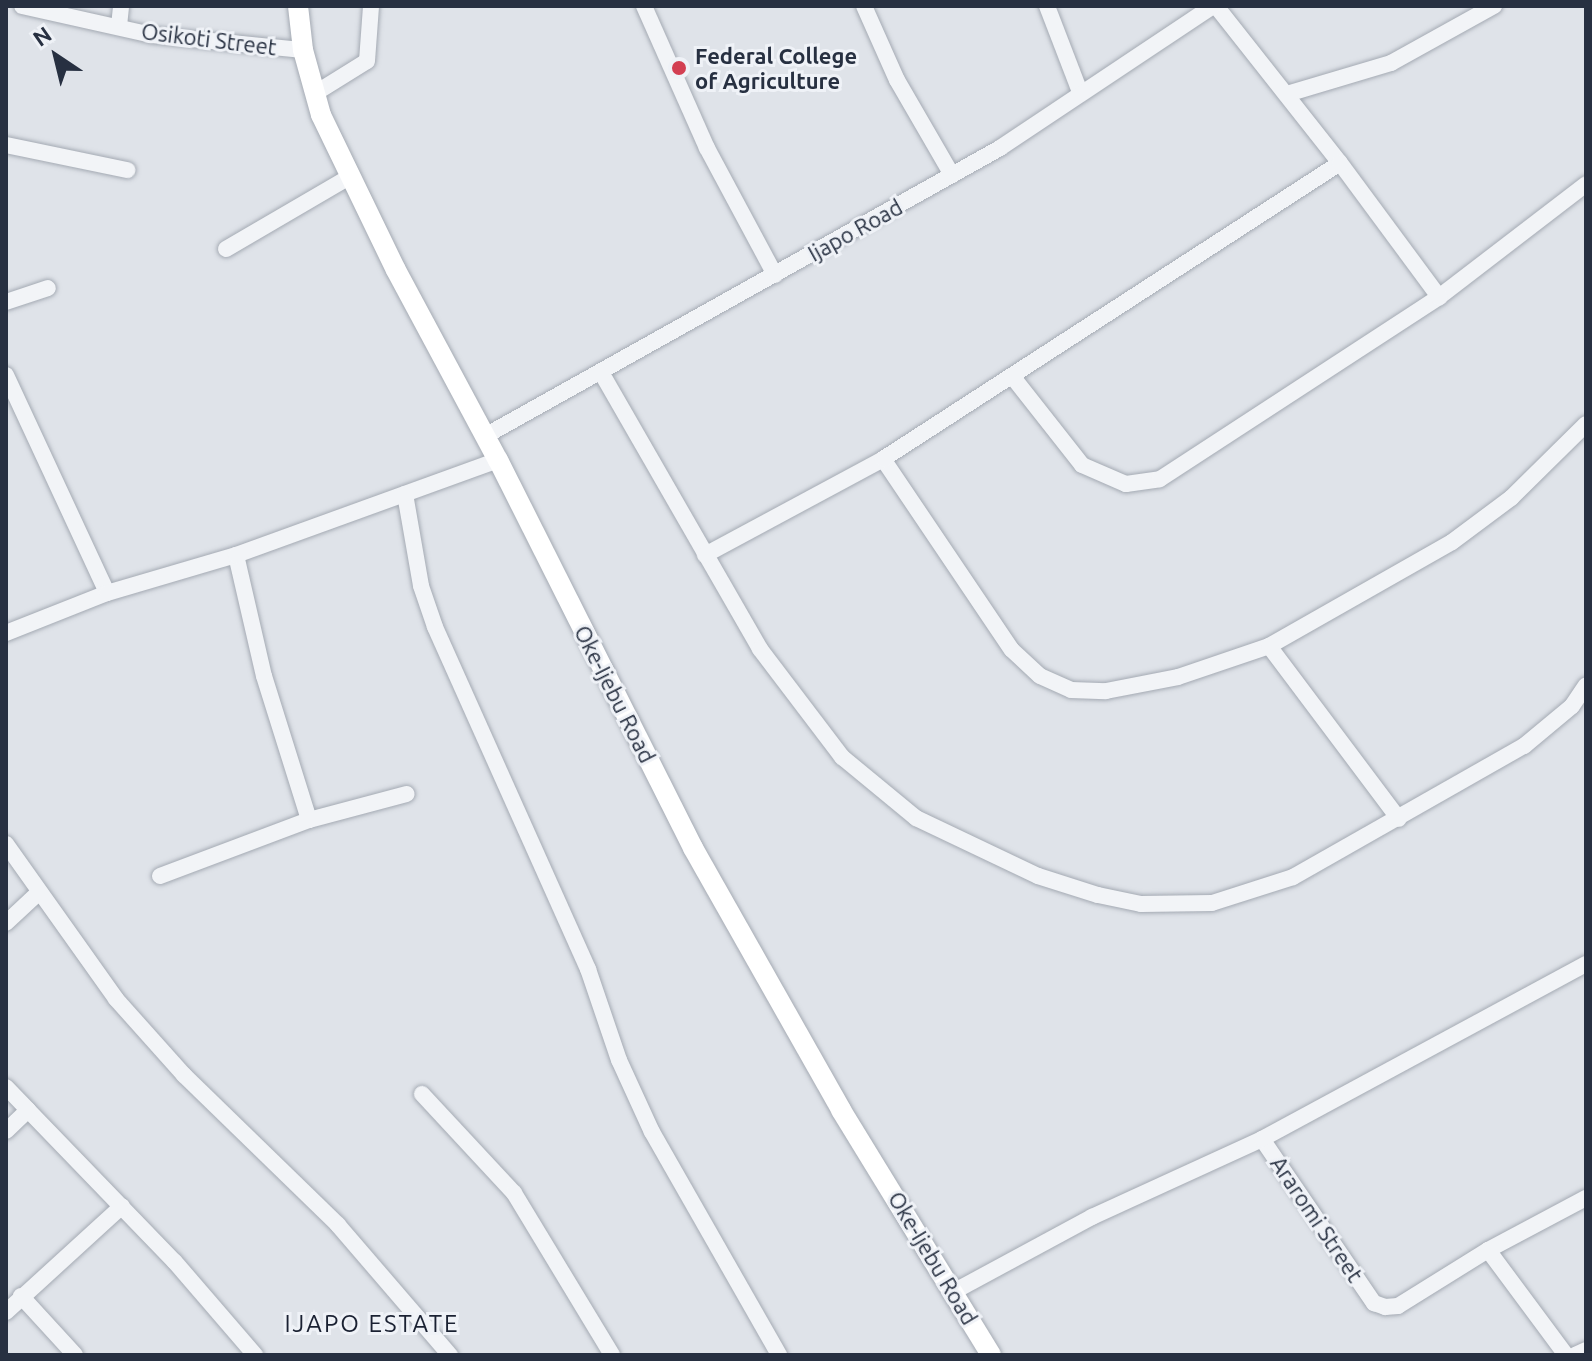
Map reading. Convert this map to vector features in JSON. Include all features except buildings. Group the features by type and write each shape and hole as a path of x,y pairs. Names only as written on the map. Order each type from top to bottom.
{"main road":[{"name":"Oke-Ijebu Road","path":"298,6 303,50 314,94 349,177 498,460 693,848 841,1110 955,1291 985,1353"}],"street":[{"name":"Osikoti Street","path":"22,6 152,35 303,50"},
{"path":"119,26 121,6"},
{"path":"314,94 367,61 371,6"},
{"path":"644,6 707,148 775,275"},
{"path":"864,6 897,80 952,175"},
{"path":"1047,6 1080,92"},
{"path":"1215,6 1287,94 1439,297"},
{"name":"Ijapo Road","path":"485,436 602,374 952,175 1215,6"},
{"path":"1287,94 1391,63 1494,6"},
{"path":"6,145 127,170"},
{"path":"705,555 883,459 1340,163"},
{"path":"226,249 349,177"},
{"path":"1012,376 1082,465 1126,484 1160,479 1439,297 1586,184"},
{"path":"6,302 48,288"},
{"path":"602,374 760,649 842,757 916,818 1038,876 1141,904 1212,903 1293,877 1524,746 1572,706 1586,685"},
{"path":"6,375 107,593"},
{"path":"883,459 987,620 1040,676 1071,690 1106,691 1178,677 1269,646 1452,542 1511,498 1586,424"},
{"path":"6,633 107,593 236,555 498,460"},
{"path":"405,494 421,586 435,627 588,969 619,1060 652,1132 779,1355"},
{"path":"236,555 264,676 309,820"},
{"path":"1269,646 1399,819"},
{"path":"160,876 309,820 407,794"},
{"path":"6,844 37,894 116,999 184,1075 309,1195 450,1355"},
{"path":"6,923 37,894"},
{"path":"1262,1139 1586,964"},
{"path":"6,1087 122,1206 255,1355"},
{"path":"422,1094 514,1193 612,1355"},
{"path":"6,1131 28,1110"},
{"name":"Araromi Street","path":"955,1291 1092,1217 1262,1139 1374,1303 1398,1306 1488,1250 1586,1198"},
{"path":"6,1312 122,1206"},
{"path":"1488,1250 1566,1355"},
{"path":"21,1296 75,1355"},
{"path":"1575,1355 1586,1350"}],"place":[{"name":"Federal College of Agriculture","path":"679,68"}],"district":[{"name":"IJAPO ESTATE","path":"372,1324"}]}
